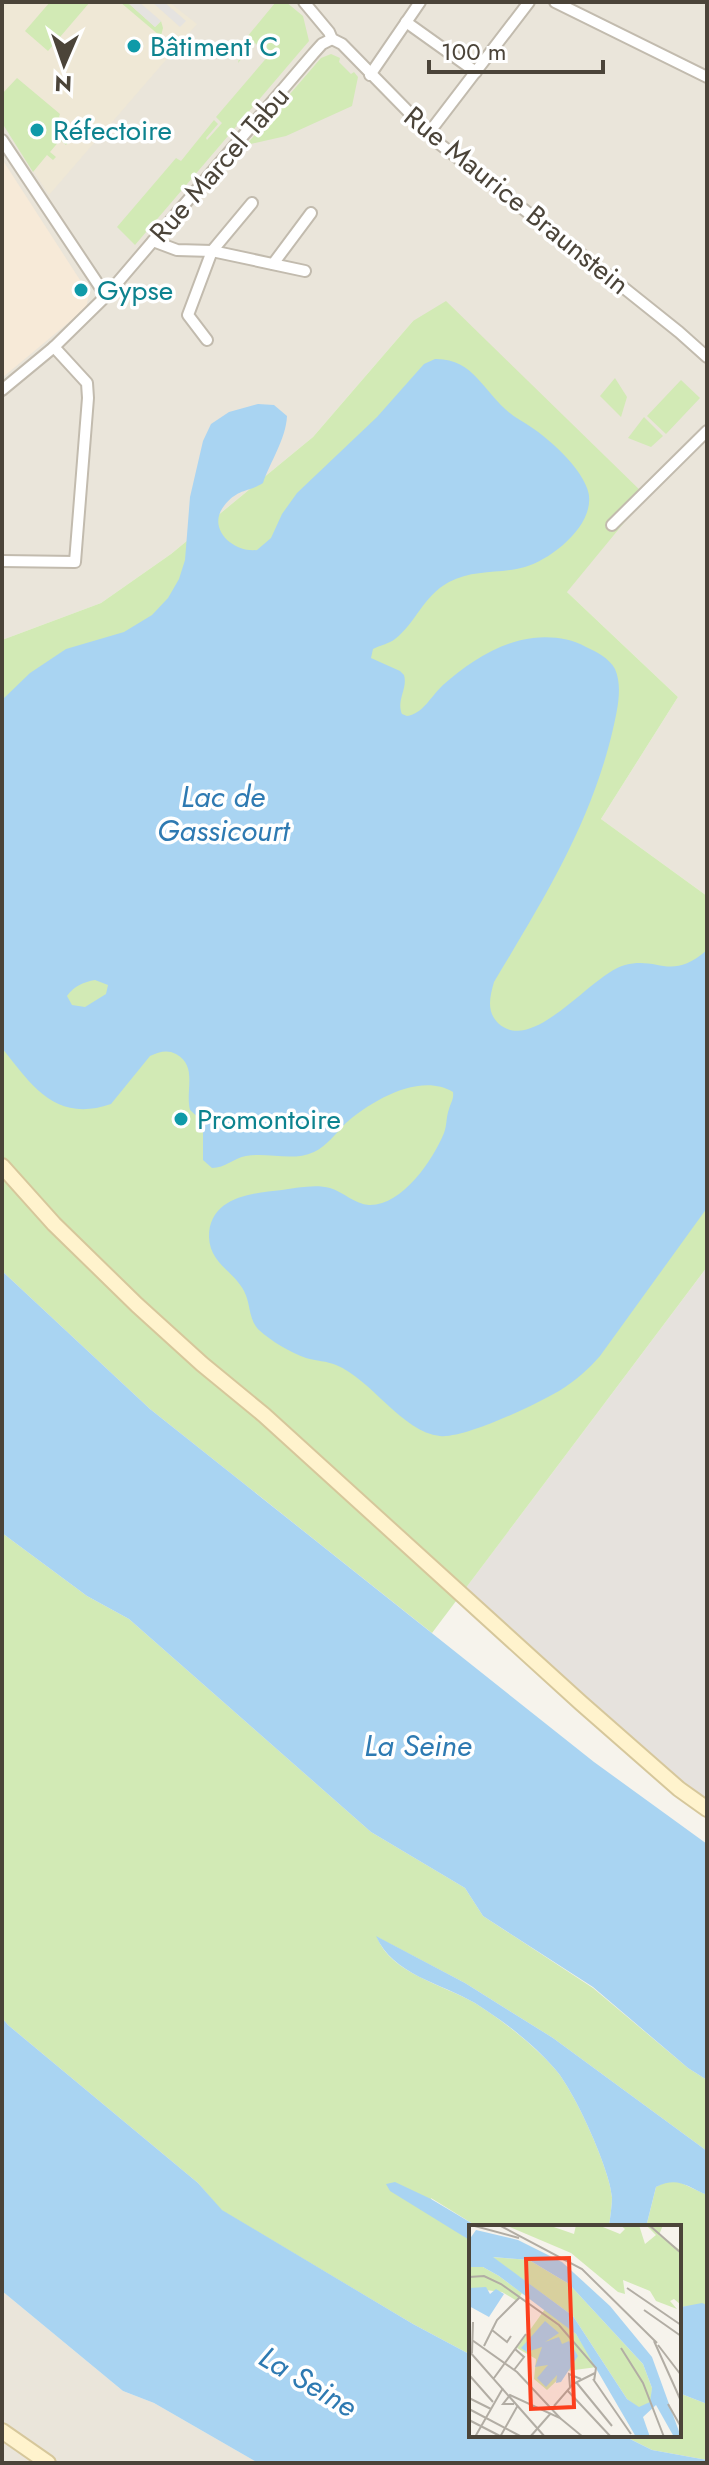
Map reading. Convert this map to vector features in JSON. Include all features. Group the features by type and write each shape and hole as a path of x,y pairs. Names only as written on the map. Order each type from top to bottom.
{"main road":[{"path":"2,1166 63,1233 148,1315 264,1415 679,1789 707,1809"},
{"path":"2,2431 48,2463"}],"street":[{"name":"Rue Maurice Braunstein","path":"304,2 332,39 342,44 428,134 707,357"},
{"path":"370,75 420,2"},
{"path":"428,134 529,2"},
{"path":"555,2 707,77"},
{"path":"406,22 476,72"},
{"name":"Rue Marcel Tabu","path":"2,390 54,347 106,296 313,54 332,39"},
{"path":"2,140 106,296"},
{"path":"207,340 188,315 212,251 252,203"},
{"path":"273,264 311,213"},
{"path":"153,241 177,250 212,251 305,271"},
{"path":"2,561 75,562 87,383 54,347"},
{"path":"612,525 707,431"}],"shaded area":[{"path":"2,2 707,2 707,896 601,819 678,697 567,592 413,321 313,437 171,554 101,603 2,640"},
{"path":"2,2 169,2 197,24 49,195 4,126"},
{"path":"127,2 139,2 161,21 155,27"},
{"path":"152,2 164,2 186,21 180,27"},
{"path":"2,159 89,294 86,308 2,378"},
{"path":"707,1267 707,1803 465,1589"},
{"path":"2,2291 123,2391 154,2403 258,2463 2,2463"}],"green space":[{"path":"50,2 90,2 48,51 25,31"},
{"path":"120,2 127,2 155,27 161,21 161,36 155,42 159,35"},
{"path":"286,2 303,16 309,41 135,245 117,227 176,158 181,161 214,120 218,124 207,140 222,123 216,117 269,55 255,43 238,63 242,43 275,3"},
{"path":"331,54 340,58 339,62 358,77 352,106 286,136 246,145 321,58"},
{"path":"17,78 77,132 69,128 62,137 68,142 66,145 60,140 50,152 56,157 53,160 47,155 33,172 4,126 2,94"},
{"name":"Lac de Gassicourt","path":"446,301 646,496 567,592 678,697 601,819 707,896 707,1267 432,1633 150,1409 2,1271 2,640 101,603 171,554 313,437 413,321"},
{"path":"615,378 627,397 621,417 600,396"},
{"path":"681,380 700,398 666,434 647,416"},
{"path":"644,417 663,436 651,447 628,438"},
{"path":"2,1533 87,1596 129,1619 371,1832 465,1888 483,1916 593,1988 688,2068 707,2080 707,2151 553,2038 465,1983 377,1937 393,1960 496,2017 555,2069 581,2111 610,2184 609,2225 475,2225 431,2198 436,2217 469,2240 469,2354 221,2210 198,2183 2,2018"},
{"path":"667,2181 677,2181 707,2195 707,2305 681,2307 681,2225 646,2225 656,2187"},
{"path":"681,2394 707,2404 707,2460 652,2450 626,2437 681,2437"}],"water":[{"name":"Lac de Gassicourt","path":"435,359 450,361 472,373 508,412 539,433 568,459 587,488 589,501 580,525 548,556 525,567 467,575 449,582 432,595 395,639 373,649 371,658 404,675 400,704 402,714 407,716 418,712 443,685 485,655 508,644 533,638 567,640 594,651 612,665 619,683 613,729 592,797 564,860 494,982 490,998 492,1014 498,1023 512,1030 528,1029 545,1022 611,971 637,963 683,965 707,950 707,1208 600,1356 581,1375 549,1397 500,1420 466,1432 440,1436 413,1425 349,1372 294,1353 259,1330 244,1291 213,1254 209,1237 216,1213 224,1205 258,1193 318,1186 369,1205 393,1198 415,1180 432,1156 444,1133 453,1092 426,1085 411,1087 369,1106 314,1152 289,1157 246,1156 212,1168 203,1160 203,1122 190,1110 187,1065 176,1054 163,1052 150,1056 111,1104 75,1109 60,1105 35,1087 2,1048 2,700 30,673 66,649 124,632 152,615 168,598 185,560 190,497 203,441 211,424 229,412 258,404 274,405 287,416 281,442 263,483 238,493 219,515 220,531 225,538 240,548 257,550 271,538 282,514 297,493 377,417 424,364","holes":["95,980 108,985 106,994 85,1007 72,1005 67,996 83,983"]},
{"name":"La Seine","path":"2,1271 150,1409 594,1762 707,1844 707,2080 688,2068 593,1987 483,1916 465,1888 371,1832 129,1619 87,1596 2,1533"},
{"path":"376,1936 465,1983 553,2038 707,2151 707,2195 670,2182 656,2187 646,2225 609,2225 612,2197 605,2168 581,2111 555,2069 527,2041 486,2010 419,1977 384,1949"},
{"path":"2,2018 198,2183 222,2210 469,2354 469,2437 626,2437 652,2450 707,2460 707,2463 258,2463 154,2403 123,2391 2,2291"},
{"path":"395,2182 475,2225 469,2225 469,2240 390,2191 386,2184"},
{"path":"707,2305 707,2404 681,2394 681,2307"}],"place":[{"name":"Bâtiment C","path":"134,46"},
{"name":"Réfectoire","path":"37,130"},
{"name":"Gypse","path":"81,290"},
{"name":"Promontoire","path":"181,1119"}]}
